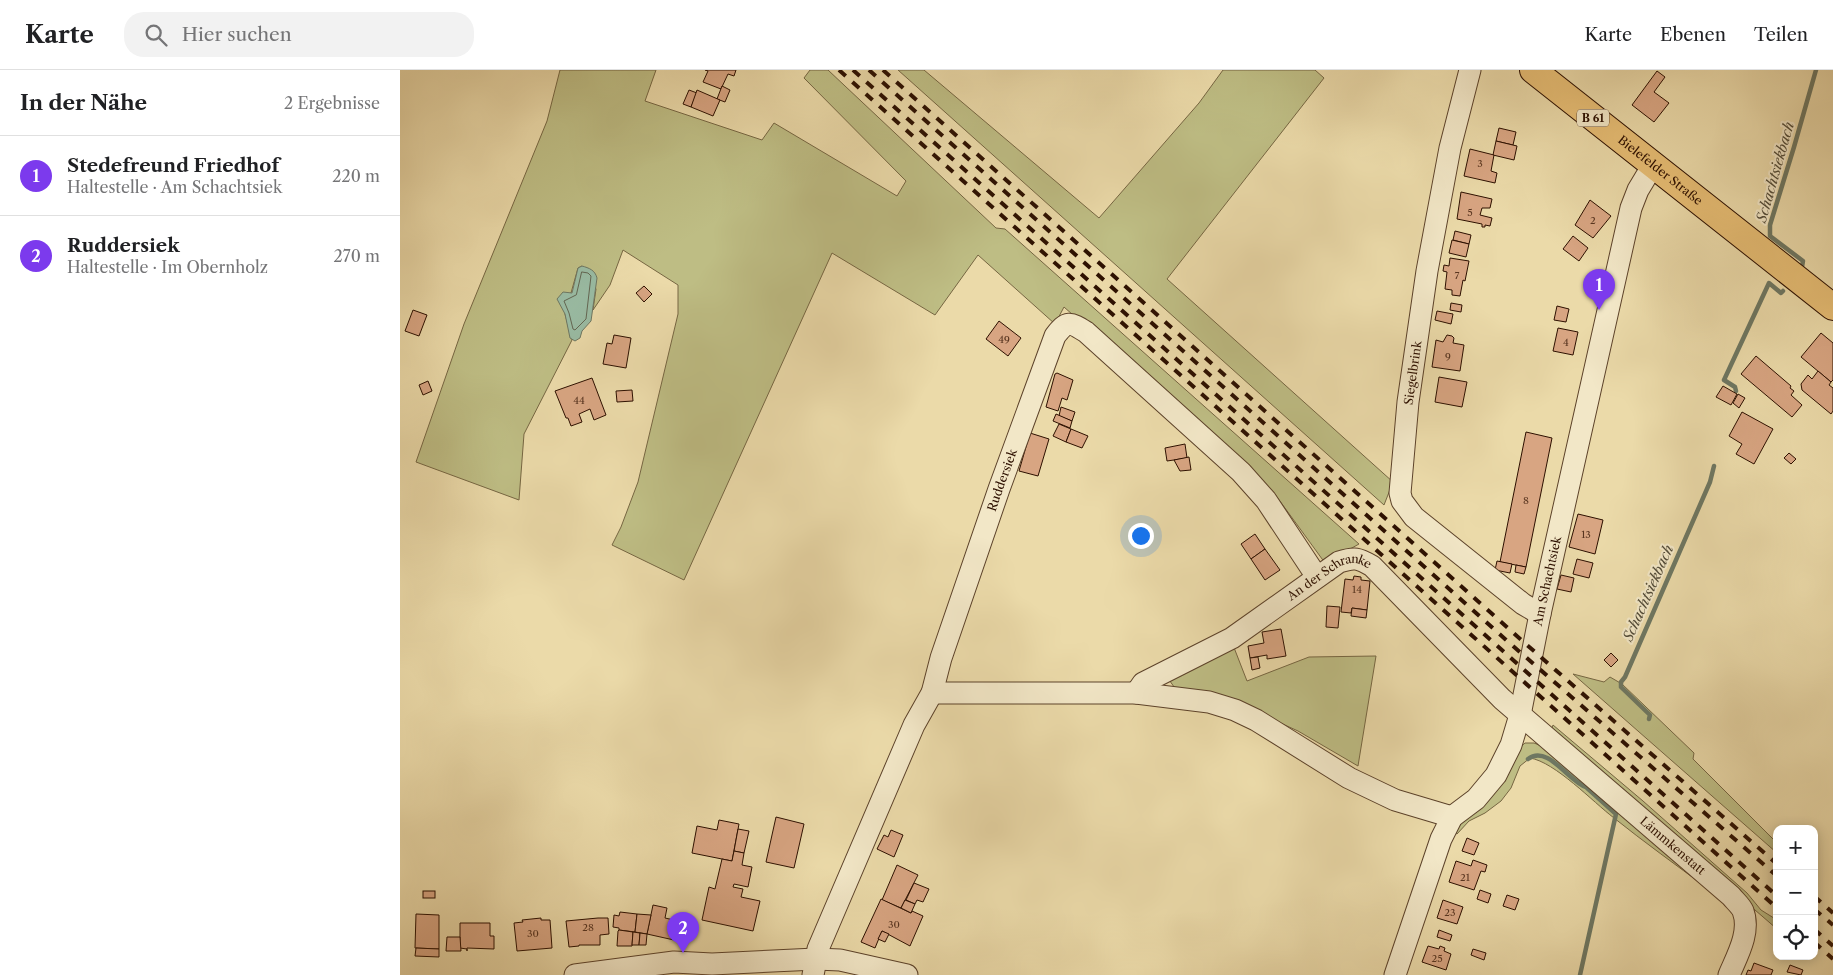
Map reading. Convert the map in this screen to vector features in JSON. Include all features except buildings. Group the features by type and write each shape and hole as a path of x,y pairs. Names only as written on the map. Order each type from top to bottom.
{"main road":[{"name":"Bielefelder Straße","path":"1533,70 1833,307"}],"street":[{"name":"Siegelbrink","path":"1470,70 1450,148 1427,271 1408,402 1400,493 1402,501 1414,517 1523,604 1540,614"},
{"name":"Am Schachtsiek","path":"1395,975 1441,839 1452,817 1476,799 1496,774 1511,745 1520,715 1540,614 1631,208 1638,190 1653,165"},
{"name":"Ruddersiek","path":"814,967 818,949 914,725 932,692 941,658 1048,353 1061,327 1072,324 1086,332 1241,472 1266,500 1317,577"},
{"name":"An der Schranke","path":"1136,693 1144,682 1232,638 1317,577 1340,562 1352,558 1361,559 1372,566 1520,715"},
{"path":"932,692 1136,693 1209,702 1235,710 1256,720 1349,778 1395,800 1452,817"},
{"name":"Lämmkenstatt","path":"1520,715 1731,896 1742,909 1746,922 1744,936 1730,975"},
{"path":"575,975 674,962 814,967 840,960 906,975"}],"shaded area":[{"path":"560,70 656,70 645,101 762,140 774,123 897,196 906,181 804,78 810,70 828,70 996,228 1005,229 1359,544 1325,563 1274,493 1064,307 1055,324 978,255 935,315 832,253 684,580 612,545 638,482 678,314 678,285 623,250 610,285 593,310 596,289 582,266 578,268 571,293 568,294 565,314 572,340 524,434 519,500 416,462 464,324 547,121"},
{"path":"898,70 924,70 1099,218 1199,103 1223,70 1315,70 1324,78 1167,279 1393,482 1384,505"},
{"path":"1233,645 1247,681 1309,657 1376,656 1358,766 1298,731 1243,706 1177,691 1167,677"},
{"path":"1573,674 1604,682 1610,677 1622,684 1694,753 1693,759 1773,839 1773,849"},
{"path":"1553,725 1643,801 1747,893 1761,910 1773,918 1773,926 1550,733"},
{"path":"1525,743 1534,743 1544,747 1707,888 1625,827 1562,775 1540,761 1530,758 1520,766 1511,788 1501,801 1485,813 1469,821 1457,834 1454,832 1500,780 1517,750"}],"water":[{"path":"582,266 593,271 597,278 591,321 582,331 580,338 575,341 570,338 565,314 557,299 563,292 572,293 578,268"}],"waterway":[{"name":"Schachtsiekbach","path":"1802,267 1803,261 1770,236 1770,225 1816,70"},
{"name":"Schachtsiekbach","path":"1736,391 1735,387 1724,380 1769,283 1781,293 1783,291"},
{"name":"Schachtsiekbach","path":"1649,719 1650,715 1621,687 1621,682 1625,677 1710,482 1714,466"},
{"name":"Schachtsiekbach","path":"1528,759 1543,756 1551,760 1579,784 1586,787 1616,814 1580,975"}],"railway":[{"path":"839,70 1773,904"},
{"path":"853,70 1773,892"},
{"path":"869,70 1505,639 1773,873"},
{"path":"883,70 1527,645 1773,860"},
{"path":"1818,900 1833,913"},
{"path":"1818,912 1833,925"},
{"path":"1818,933 1833,946"},
{"path":"1818,946 1833,959"}],"place":[{"name":"Stedefreund Friedhof","path":"1599,310"},
{"name":"Ruddersiek","path":"683,953"}]}
